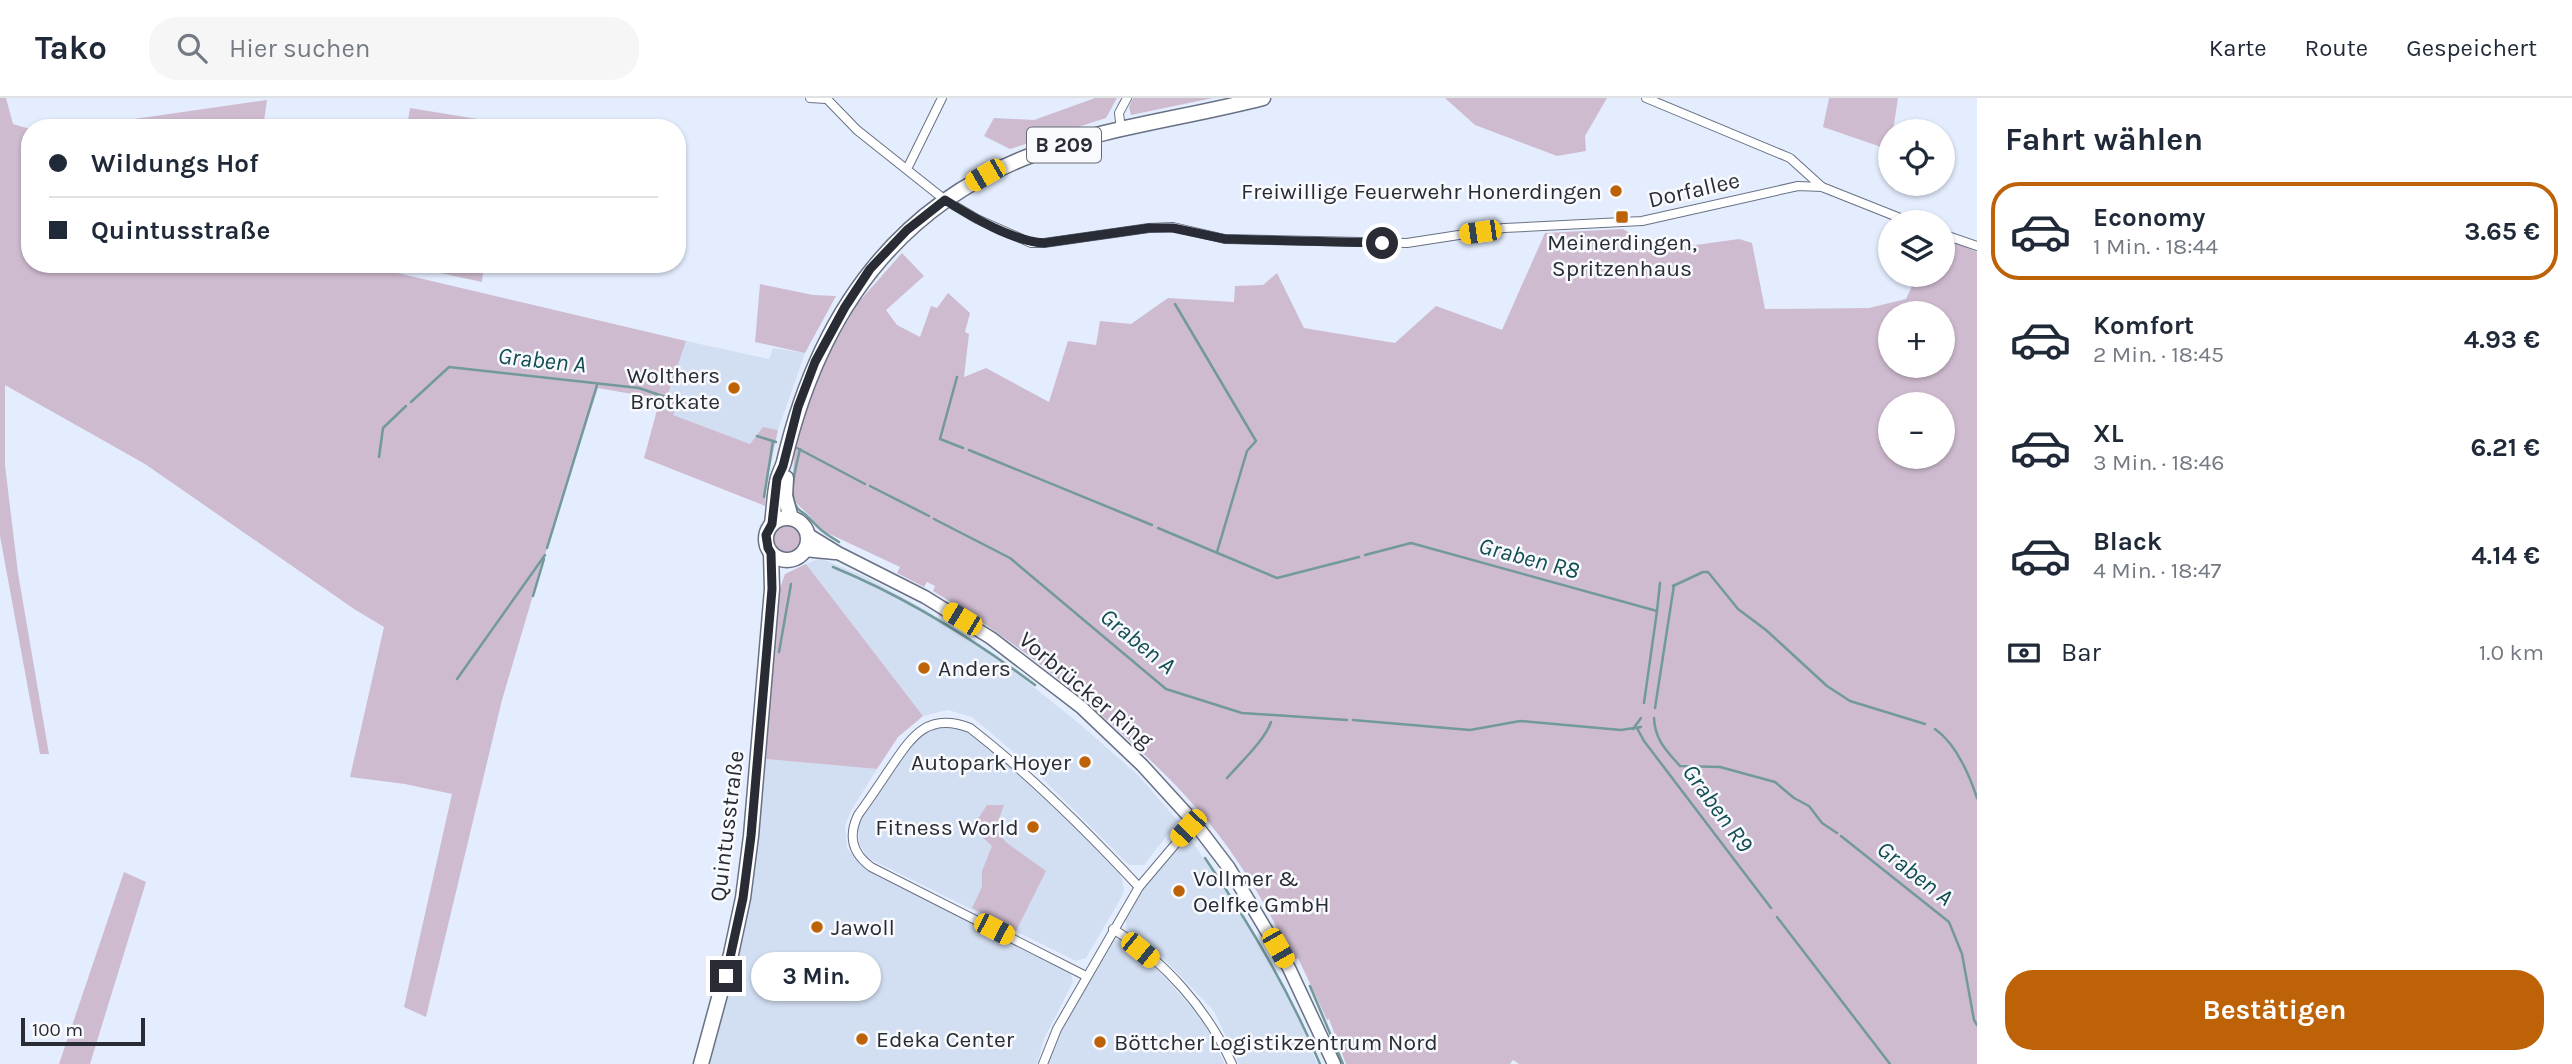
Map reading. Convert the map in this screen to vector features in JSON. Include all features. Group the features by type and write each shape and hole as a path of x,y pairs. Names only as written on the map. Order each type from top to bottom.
{"main road":[{"name":"B 209","path":"771,553 766,535 772,524 777,479 812,368 853,293 891,245 945,200 985,175 1033,155 1121,130 1263,98"},
{"name":"B 209","path":"783,466 785,496 791,518"},
{"path":"771,553 788,559 797,557 804,550 807,534 801,523 791,518 780,519 772,524"},
{"name":"Vorbrücker Ring","path":"807,534 838,553 925,597 981,631 1022,660 1109,732 1194,822 1229,868 1267,928 1314,1017 1334,1064"},
{"name":"Vorbrücker Ring","path":"804,550 838,553"},
{"name":"Quintusstraße","path":"701,1064 731,954 743,898 772,589 771,553"},
{"name":"Quintusstraße","path":"772,589 788,559"}],"street":[{"path":"810,98 826,99"},
{"path":"906,169 942,98"},
{"path":"1121,130 1119,113 1127,98"},
{"path":"1646,98 1790,158 1822,187"},
{"path":"1675,108 1677,98"},
{"name":"Dorfallee","path":"826,99 857,130 945,200 976,219 1031,243 1149,228 1173,228 1225,239 1407,243 1504,228 1642,221 1798,186 1822,187 1880,210"},
{"path":"1798,186 1800,167"},
{"path":"1955,238 1977,246"},
{"path":"1086,976 871,867 858,855 853,845 853,825 858,815 912,737 930,725 951,722 961,724 970,728 1022,769 1079,823 1139,887"},
{"path":"1043,1064 1057,1029 1139,887 1194,822"},
{"path":"1114,929 1182,987 1206,1015 1232,1064"}],"shaded area":[{"path":"0,98 6,98 13,124 21,126 21,273 396,273 686,341 668,394 690,402 687,408 677,405 673,415 750,444 763,427 778,430 766,486 765,506 644,458 660,399 598,388 502,700 426,1017 404,1007 452,794 405,784 350,777 384,627 145,464 5,385 5,465 18,573 49,754 40,754 0,536"},
{"path":"1095,98 1117,98 1106,118 1010,149 984,136 994,118 1034,120"},
{"path":"1133,98 1213,98 1131,115 1129,107"},
{"path":"1445,98 1607,98 1585,136 1586,151 1557,156 1475,125"},
{"path":"1829,98 1898,98 1895,119 1878,119 1878,146 1823,127"},
{"path":"267,100 264,119 134,119"},
{"path":"410,108 477,119 408,119"},
{"path":"1623,229 1642,240 1653,256 1659,250 1739,239 1752,243 1765,309 1878,306 1878,378 1955,378 1955,301 1898,301 1906,299 1912,287 1955,287 1955,243 1977,252 1977,1064 1519,1064 1513,1060 1510,1064 1346,1064 1329,1019 1327,1020 1298,958 1293,960 1274,922 1226,844 1168,777 1098,712 1030,657 933,591 935,586 927,582 924,587 897,573 900,567 819,529 792,495 794,455 809,398 821,367 857,304 902,253 924,276 886,310 897,325 920,337 931,306 937,308 948,293 970,313 965,332 969,334 964,377 986,368 1049,402 1068,341 1096,345 1100,321 1131,324 1168,298 1234,302 1235,286 1263,285 1277,273 1304,328 1395,343 1436,306 1502,330 1545,233"},
{"path":"440,273 483,273 482,282"},
{"path":"760,284 813,295 836,296 805,353 755,342"},
{"path":"686,341 769,359 773,348 805,353 778,430 763,427 750,444 672,415 677,404 668,394"},
{"path":"787,523 799,527 803,539 799,551 787,555 775,551 771,539 775,527"},
{"path":"820,558 866,577 926,610 1009,667 1139,776 1178,821 1144,865 1129,865 1030,766 972,717 948,710 923,716 806,564"},
{"path":"806,564 923,716 898,737 877,769 766,759 777,597 785,574"},
{"path":"950,723 969,729 1024,773 1116,867 1124,890 1086,958 1076,961 868,858 859,843 858,827 863,812 907,746 930,726"},
{"path":"766,759 877,769 852,809 845,826 847,848 860,864 877,876 1070,971 1073,982 1044,1039 1037,1064 709,1064 739,949 752,873"},
{"path":"987,805 1004,805 995,830 1007,843 1046,871 1016,931 972,908 982,887 982,871 992,846 972,828"},
{"path":"1189,837 1242,916 1295,1010 1317,1064 1239,1064 1214,1011 1165,960 1126,928 1126,913 1182,838"},
{"path":"124,872 146,882 90,1064 59,1064"},
{"path":"1122,939 1157,969 1201,1018 1225,1064 1048,1064 1059,1034 1111,940"}],"waterway":[{"path":"1175,304 1256,441 1247,451 1217,552"},
{"name":"Graben A","path":"411,402 449,367 639,388 680,402"},
{"name":"Graben R8","path":"957,377 940,439 963,448"},
{"path":"547,548 597,385"},
{"name":"Graben A","path":"379,457 383,428 406,406"},
{"name":"Graben A","path":"757,436 776,442"},
{"path":"764,497 773,441"},
{"name":"Graben A","path":"797,448 865,484"},
{"path":"800,449 793,486 796,506 822,531 839,542"},
{"name":"Graben R8","path":"969,450 1152,525"},
{"name":"Graben A","path":"870,486 929,516"},
{"name":"Graben A","path":"934,519 1010,558 1166,689 1242,713 1347,720"},
{"name":"Graben R8","path":"1158,528 1277,578 1359,557"},
{"name":"Graben R8","path":"1365,555 1411,543 1657,611 1660,583"},
{"path":"457,679 545,555"},
{"path":"533,596 544,559"},
{"path":"833,567 886,591 938,620 1035,685"},
{"name":"Graben R8","path":"1673,586 1708,572 1738,609 1766,630 1827,686 1850,701 1925,724"},
{"path":"779,652 791,584"},
{"path":"1655,708 1674,585"},
{"path":"1644,703 1657,611"},
{"path":"1633,729 1641,718"},
{"name":"Graben A","path":"1654,718 1659,739 1680,766 1720,767 1775,782 1794,798 1809,806 1822,823 1837,833"},
{"name":"Graben A","path":"1353,720 1470,730 1520,721 1621,730 1641,727"},
{"path":"1227,778 1258,744 1271,722"},
{"name":"Graben R9","path":"1637,728 1644,741 1771,908"},
{"name":"Graben R8","path":"1935,729 1955,751 1977,798"},
{"name":"Graben A","path":"1841,836 1949,922 1962,954 1977,1025"},
{"path":"1205,858 1268,958 1320,1064"},
{"name":"Graben R9","path":"1777,917 1890,1064"},
{"path":"1310,986 1343,1064"}],"place":[{"name":"Freiwillige Feuerwehr Honerdingen","path":"1616,191"},
{"name":"Meinerdingen, Spritzenhaus","path":"1622,217"},
{"name":"Wolthers Brotkate","path":"734,388"},
{"name":"Anders","path":"924,668"},
{"name":"Autopark Hoyer","path":"1085,762"},
{"name":"Fitness World","path":"1033,827"},
{"name":"Vollmer & Oelfke GmbH","path":"1179,891"},
{"name":"Jawoll","path":"817,927"},
{"name":"Edeka Center","path":"862,1039"},
{"name":"Böttcher Logistikzentrum Nord","path":"1100,1042"}],"route":[{"path":"726,976 743,898 751,836 772,589 771,553 766,535 772,524 777,479 783,466 798,407 815,362 853,293 879,258 907,230 945,200 976,219 1031,243 1149,228 1173,228 1225,239 1382,243"}]}
